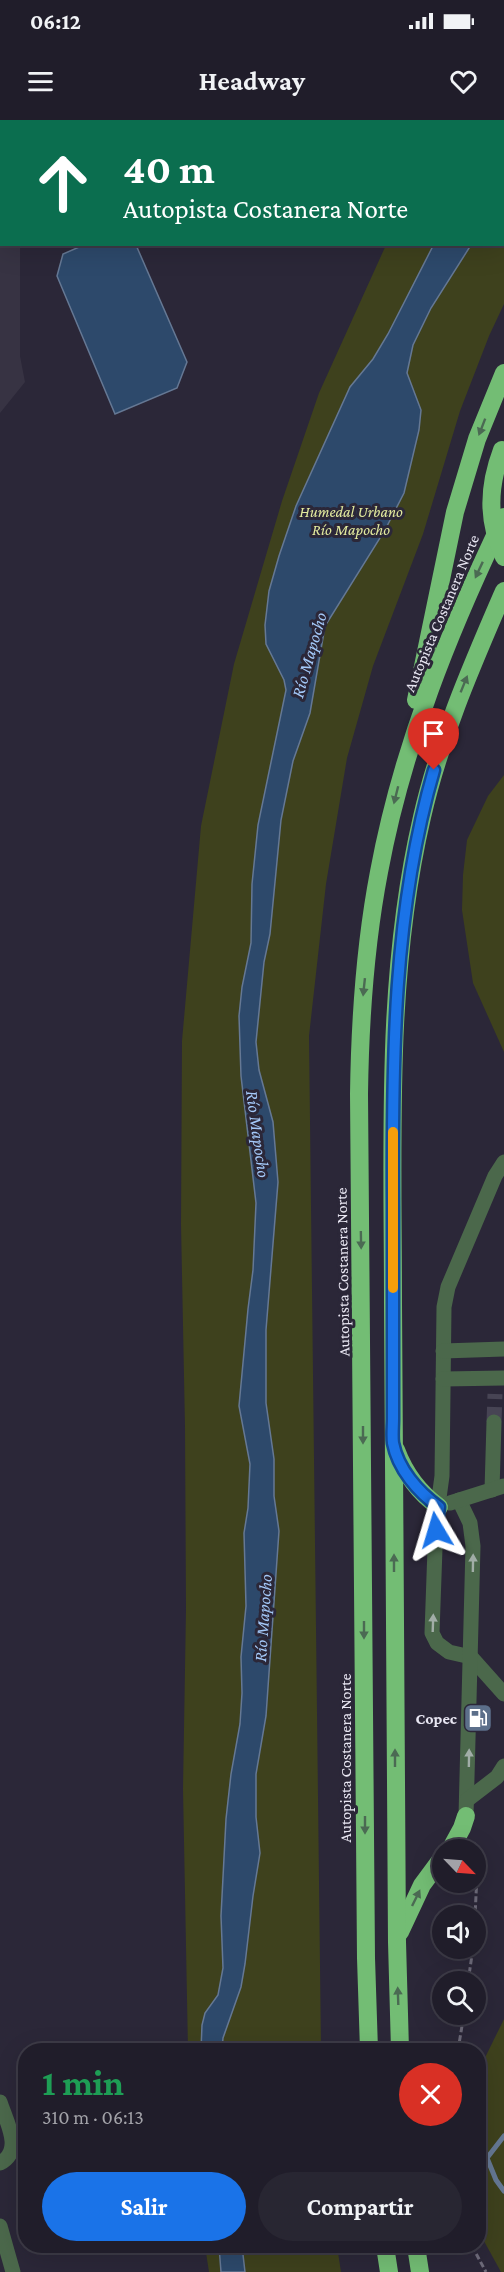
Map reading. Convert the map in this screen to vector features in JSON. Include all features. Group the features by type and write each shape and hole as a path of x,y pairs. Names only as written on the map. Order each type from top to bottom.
{"highway":[{"path":"412,739 418,687 455,512 477,439 504,373"},
{"path":"503,447 490,502 491,518 504,557"},
{"name":"Autopista Costanera Norte","path":"369,2043 364,1758 359,1094 360,1034 366,960 379,872 399,783 412,739 446,646 504,517"},
{"path":"400,2043 396,1942 393,1070 402,934 413,862 429,786 451,717 504,591"},
{"path":"480,646 504,614"},
{"path":"393,1442 408,1476 418,1489 439,1507"},
{"path":"456,1839 462,1828 467,1808"},
{"path":"396,1942 422,1885 432,1872"},
{"path":"386,2253 389,2272"},
{"path":"417,2253 420,2272"}],"street":[{"path":"504,1162 495,1176 448,1287 444,1307 442,1476 436,1520 432,1633 437,1643 449,1652 471,1657 504,1694"},
{"path":"443,1351 504,1349"},
{"path":"443,1379 500,1378 495,1394"},
{"path":"439,1507 498,1488 494,1422"},
{"path":"459,1500 470,1524 474,1546 467,1808"},
{"path":"467,1808 497,1777 504,1766"},
{"path":"0,2102 14,2148 10,2156 0,2163"},
{"path":"0,2226 14,2272"}],"path":[{"path":"467,1808 478,1855 476,1905"},
{"path":"459,2043 462,2025"},
{"path":"476,2253 486,2272"}],"shaded area":[{"path":"0,246 20,246 20,356 25,382 0,413"}],"green space":[{"name":"Humedal Urbano Río Mapocho","path":"386,246 504,246 504,304 460,411 423,534 373,666 347,758 326,884 309,1036 321,2043 188,2043 183,1789 186,1609 181,1224 182,1041 201,826 234,664 282,501 319,393"},
{"path":"504,775 504,1052 473,983 462,910 467,840 488,796"},
{"path":"504,2019 504,2272 501,2272 486,2245 486,2056"},
{"path":"206,2253 338,2253 341,2272 209,2272"}],"water":[{"path":"81,246 136,246 187,362 177,388 115,414 57,276 63,254"},
{"name":"Río Mapocho","path":"433,246 470,246 431,308 413,345 407,373 421,410 419,430 404,493 385,530 325,626 310,713 293,761 281,820 270,934 264,962 256,1042 259,1070 273,1122 278,1182 266,1330 266,1403 274,1459 274,1496 279,1531 266,1716 256,1774 256,1817 260,1853 241,1987 223,2043 201,2043 205,2013 218,1995 223,1968 221,1916 226,1819 240,1724 241,1657 246,1606 244,1533 248,1508 250,1464 239,1406 253,1270 256,1203 241,1076 239,1016 251,943 252,884 258,825 286,690 284,680 266,644 265,625 269,591 296,506 350,387 373,359"},
{"path":"220,2253 243,2253 245,2272 221,2272"}],"waterway":[{"path":"504,2136 487,2158 496,2180 504,2191"}],"tunnel":[{"path":"494,1422 495,1394"}],"slow traffic":[{"path":"393,1132 393,1288"}],"place":[{"name":"Copec","path":"478,1718"}],"route":[{"path":"434,770 421,819 406,904 395,1023 393,1442 408,1476 428,1499 439,1507 436,1530"}]}
